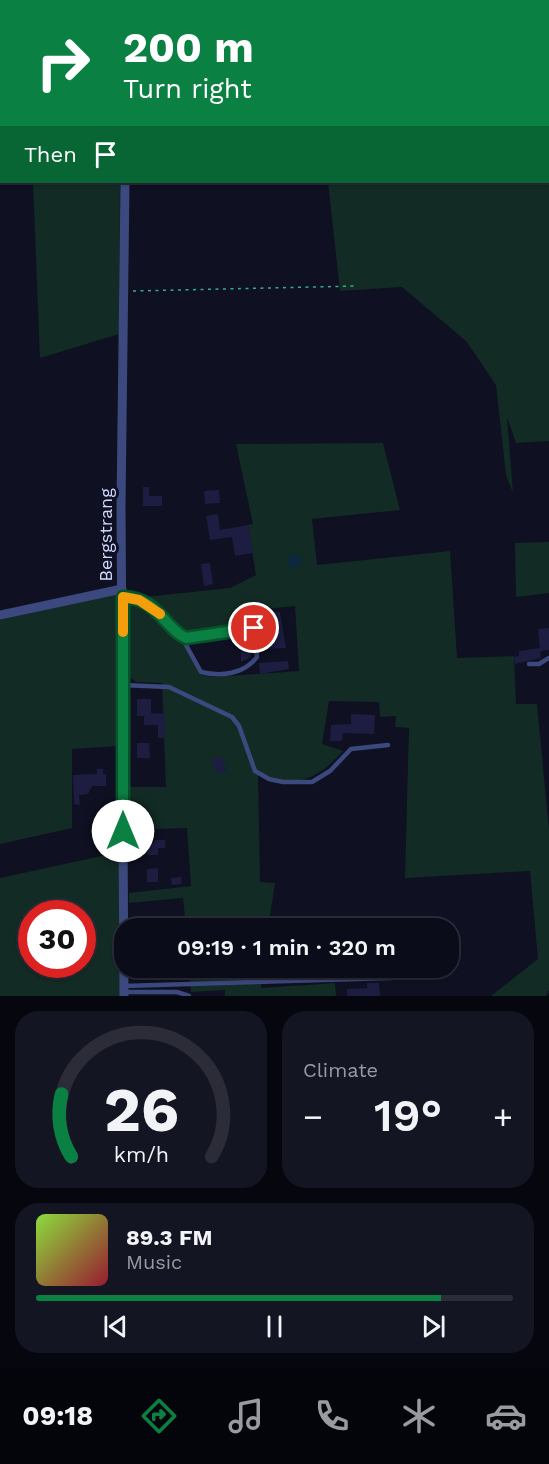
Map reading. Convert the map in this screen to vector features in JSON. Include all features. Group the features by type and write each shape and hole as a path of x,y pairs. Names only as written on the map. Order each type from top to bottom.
{"street":[{"name":"Bergstrang","path":"124,183 122,685 124,991"},
{"path":"0,615 123,593"}],"lane":[{"path":"123,593 154,608 182,636 201,672 215,674 241,670 251,665 257,657 254,628 194,637 182,636"},
{"path":"529,664 539,664 549,658"},
{"path":"122,685 169,687 232,717 239,726 250,763 259,775 269,779 300,783 312,782 330,771 351,749 388,745"},
{"path":"124,991 391,978"},
{"path":"124,991 177,992 189,996"}],"path":[{"path":"124,292 356,286"}],"green space":[{"path":"33,183 120,183 119,334 40,358"},
{"path":"328,183 549,183 549,441 516,443 507,417 513,493 506,475 496,385 466,341 402,287 340,291"},
{"path":"383,443 400,510 312,519 317,565 450,551 457,658 514,656 516,704 537,704 549,830 549,990 546,996 491,996 538,959 530,871 405,878 409,728 395,727 396,716 380,717 379,702 329,701 322,744 343,751 315,775 295,781 272,778 258,773 260,882 275,883 270,918 185,918 183,898 129,903 129,893 191,886 187,828 128,830 129,787 166,787 162,683 136,682 127,675 125,599 230,588 256,575 248,525 253,524 236,444","holes":["295,606 299,671 215,677 201,675 182,638 247,625 248,611"]},
{"path":"549,542 549,593 516,597 515,543"},
{"path":"118,594 118,746 72,749 72,828 0,844 0,620"},
{"path":"120,852 120,918 114,918 114,978 121,978 121,996 0,996 0,878"},
{"path":"190,978 262,978 261,988 335,983 336,996 225,996 225,990 191,992"}],"water":[{"path":"291,554 297,554 301,561 297,568 291,568 287,564 287,558"}],"building":[{"path":"143,487 149,487 149,496 162,496 162,506 143,506"},
{"path":"219,490 220,503 205,504 204,491"},
{"path":"218,514 220,530 248,525 253,553 235,556 232,537 210,540 206,516"},
{"path":"210,563 213,584 204,586 201,564"},
{"path":"280,612 286,648 261,649 261,629 267,629 266,613"},
{"path":"549,628 549,650 540,651 538,629"},
{"path":"252,648 251,657 241,662 241,649"},
{"path":"540,648 541,658 515,664 514,657 519,656 519,651"},
{"path":"288,661 289,669 260,674 259,663"},
{"path":"137,699 151,699 151,713 165,714 165,738 158,738 158,725 144,725 144,716 137,716"},
{"path":"351,714 375,715 374,734 343,733 342,741 330,741 331,725 351,724"},
{"path":"137,743 149,743 150,758 137,758"},
{"path":"221,756 227,770 217,774 211,760"},
{"path":"97,769 103,769 103,774 106,774 106,786 92,786 88,794 79,795 80,805 74,804 73,775 97,774"},
{"path":"155,840 165,840 165,848 158,848 158,855 147,855 147,843 155,843"},
{"path":"158,868 158,882 147,882 147,869"},
{"path":"181,877 182,884 172,885 171,878"},
{"path":"367,983 379,983 380,996 347,996 347,989 367,988"}],"slow traffic":[{"path":"123,632 123,597 139,600 160,614"}],"route":[{"path":"123,831 123,597 139,600 154,608 186,638 254,628"}]}
